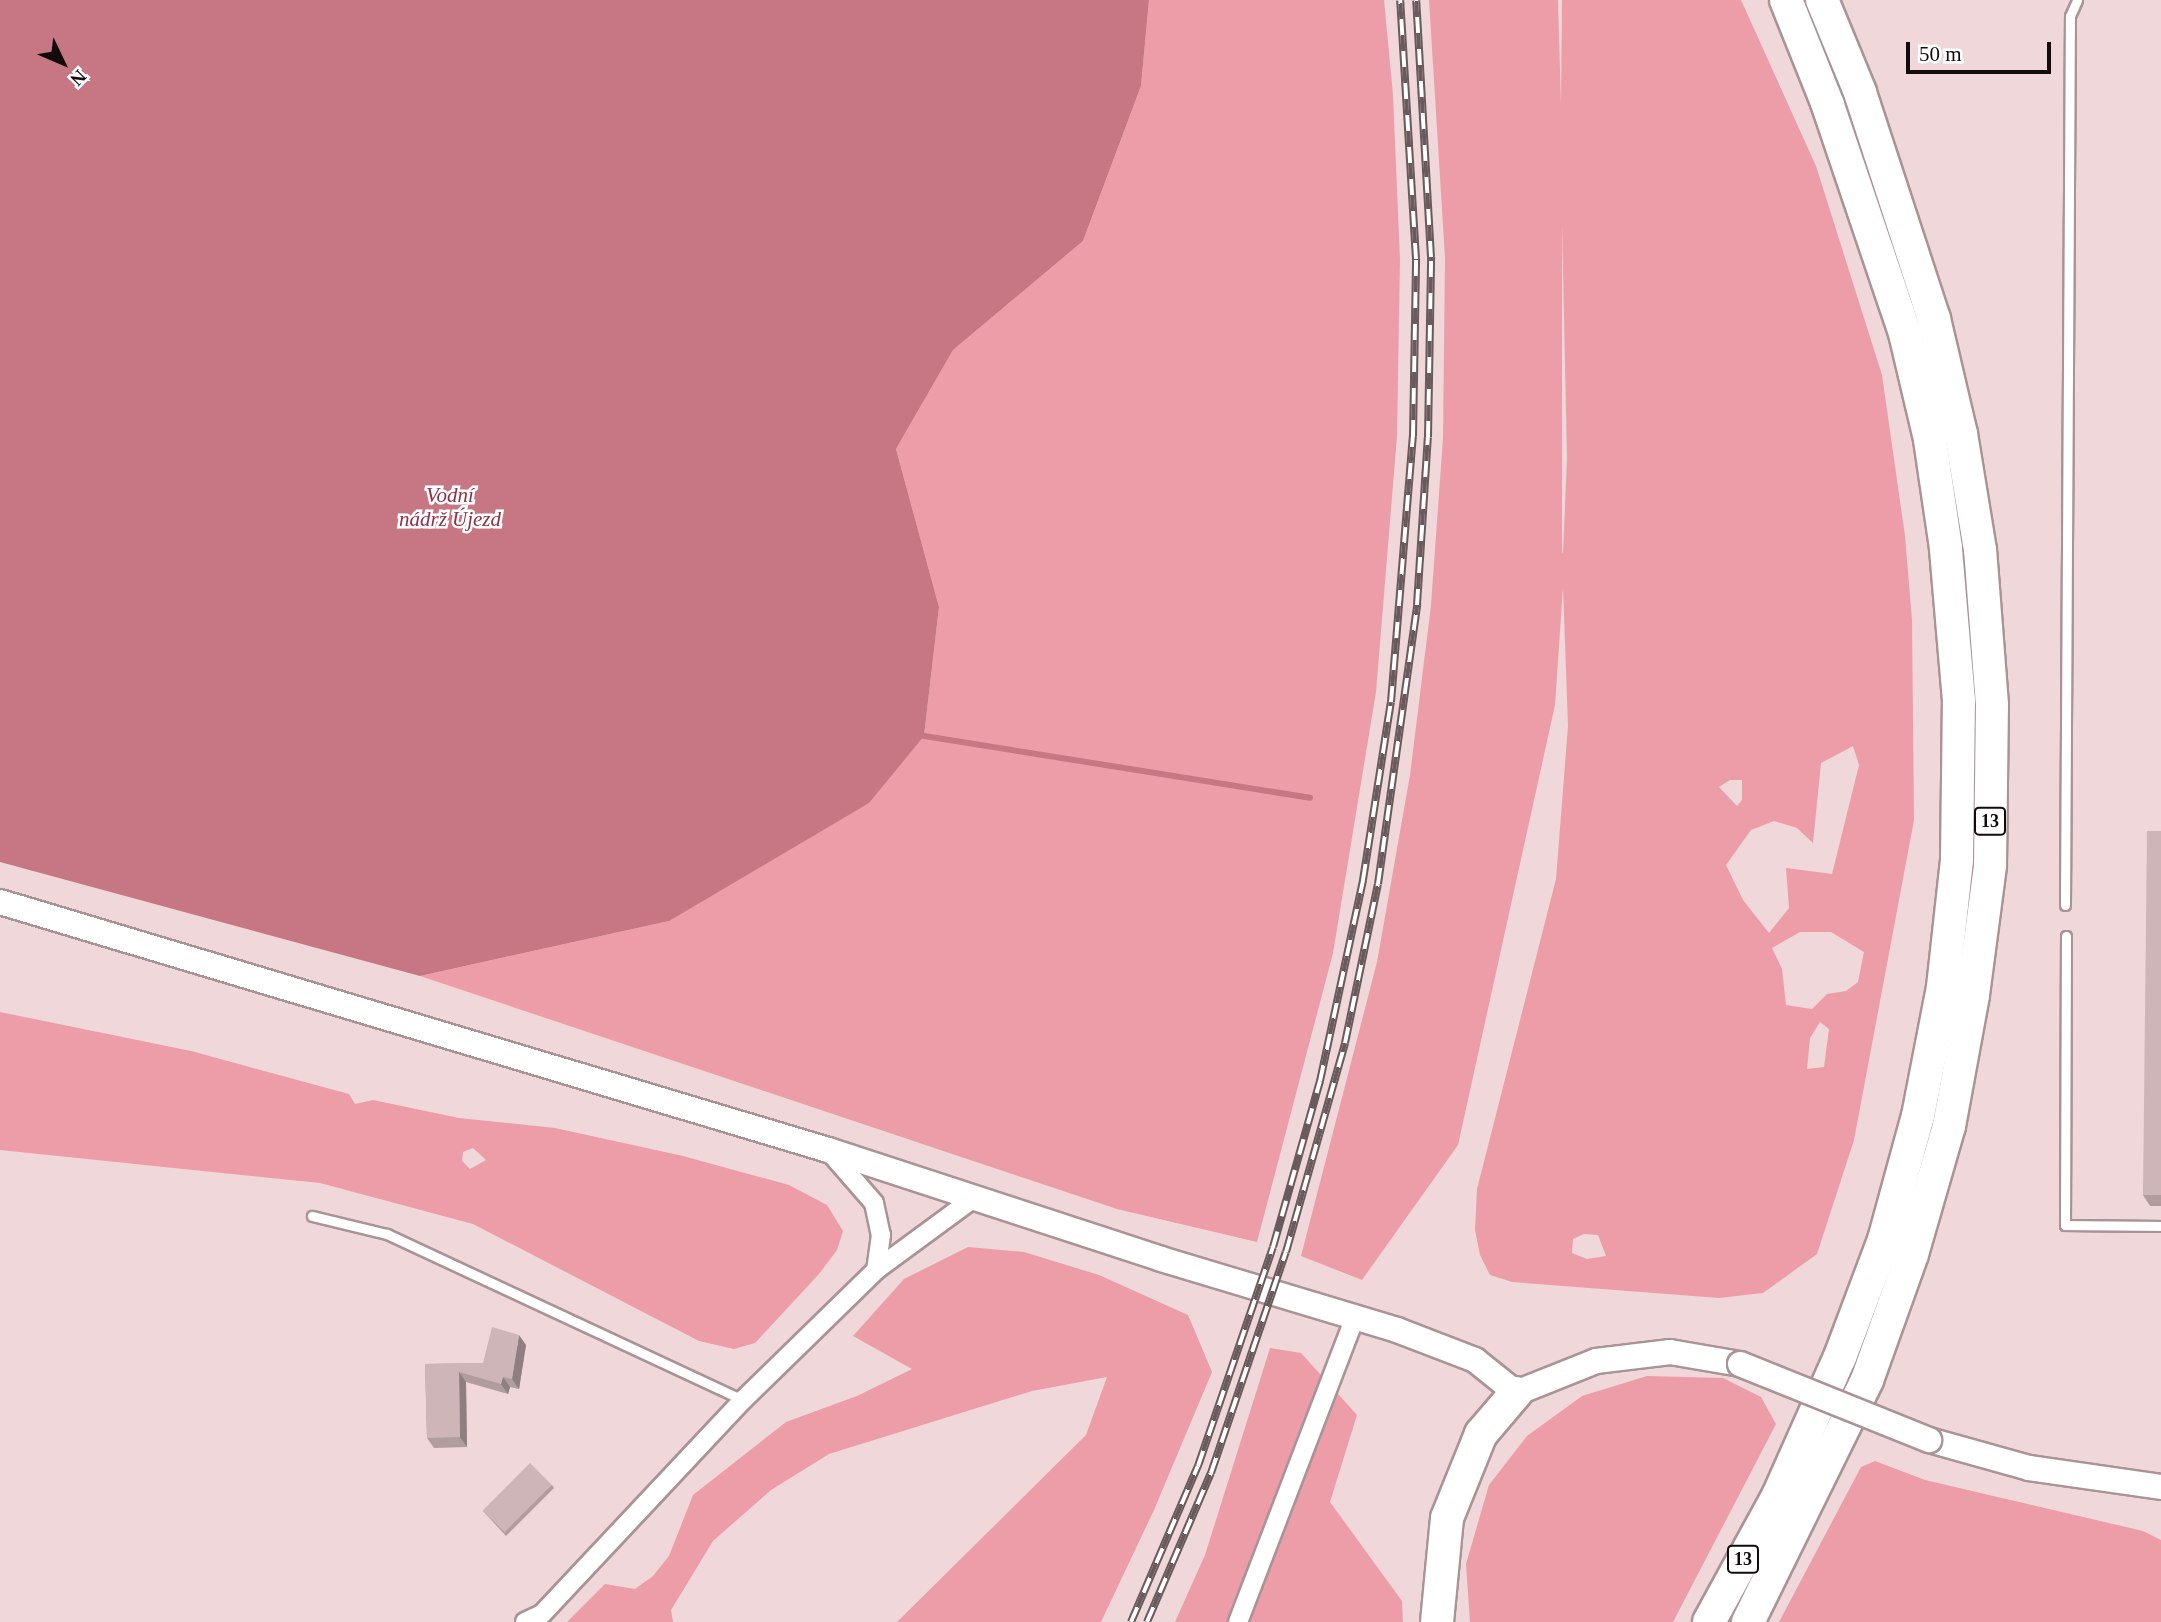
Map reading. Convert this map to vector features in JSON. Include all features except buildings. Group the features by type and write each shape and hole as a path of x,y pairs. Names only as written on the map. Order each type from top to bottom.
{"highway":[{"name":"13","path":"1709,1622 1778,1496 1840,1357 1884,1240 1918,1116 1943,987 1957,860 1959,701 1946,548 1930,439 1905,333 1828,105 1786,0"},
{"name":"13","path":"1748,1622 1867,1380 1912,1254 1949,1126 1973,995 1990,865 1992,705 1980,550 1961,434 1934,319 1860,92 1822,0"},
{"path":"1437,1622 1447,1518 1481,1434 1516,1393"}],"street":[{"path":"0,902 828,1150 1354,1317 1475,1360 1516,1393 1597,1361 1670,1352 1740,1364 1929,1440 2029,1468 2159,1488"},
{"path":"828,1150 874,1203 881,1235 876,1270"},
{"path":"526,1622 542,1614 743,1400 876,1270 974,1198"},
{"path":"1238,1622 1354,1317"}],"lane":[{"path":"2065,905 2070,16 2077,0"},
{"path":"2066,936 2064,1226 2161,1226"},
{"path":"312,1216 387,1234 743,1400"}],"shaded area":[{"path":"1149,0 1384,0 1393,95 1400,259 1397,436 1376,692 1333,953 1257,1242 1117,1209 420,976 669,921 924,736 939,607 896,449 953,350 1083,241 1141,86"},
{"path":"1429,0 1558,0 1561,105 1562,0 1741,0 1816,166 1882,375 1905,536 1912,620 1914,820 1854,1140 1817,1254 1763,1293 1719,1298 1512,1282 1490,1275 1480,1255 1475,1230 1477,1189 1556,879 1568,726 1563,587 1555,705 1458,1145 1362,1280 1301,1256 1377,962 1410,775 1431,605 1443,438 1445,258","holes":["1562,223 1567,459 1562,552","1853,746 1859,765 1832,874 1786,868 1789,908 1769,933 1743,900 1726,865 1751,830 1774,821 1797,828 1813,843 1821,763","1730,780 1742,780 1742,800 1737,806 1719,787","1800,932 1831,932 1864,952 1858,982 1846,991 1827,994 1812,1009 1786,1005 1782,969 1772,948","1820,1022 1829,1029 1824,1067 1807,1069 1810,1038","1584,1234 1598,1235 1606,1256 1587,1259 1572,1253 1573,1239"]},
{"path":"0,1012 191,1051 349,1094 355,1104 373,1100 459,1118 555,1128 683,1156 789,1185 827,1205 843,1231 837,1250 819,1274 755,1343 734,1349 699,1341 473,1224 320,1183 0,1150","holes":["473,1148 486,1160 470,1169 462,1161 463,1152"]},
{"path":"968,1247 1024,1252 1099,1275 1188,1315 1212,1372 1154,1510 1101,1622 897,1622 1086,1435 1107,1377 1032,1391 829,1454 771,1490 713,1541 671,1610 673,1622 567,1622 605,1584 635,1589 653,1576 669,1556 693,1495 786,1422 857,1396 912,1369 853,1336 904,1279"},
{"path":"1270,1348 1301,1353 1357,1415 1330,1502 1402,1601 1403,1622 1175,1622 1205,1555"},
{"path":"1647,1376 1723,1378 1761,1397 1776,1424 1673,1622 1470,1622 1466,1564 1489,1485 1527,1436 1582,1396"},
{"path":"1875,1461 1925,1480 2143,1531 2161,1540 2161,1622 1779,1622 1861,1467"}],"water":[{"name":"Vodní nádrž Újezd","path":"0,0 1149,0 1141,86 1083,241 953,350 896,449 939,607 924,736 869,803 669,921 420,976 0,862"}],"waterway":[{"path":"918,735 1310,798"}],"railway":[{"path":"1131,1622 1198,1466 1273,1247 1320,1081 1363,880 1391,702 1413,436 1416,259 1400,0"},
{"path":"1147,1622 1211,1473 1286,1252 1345,1043 1378,884 1417,605 1428,437 1431,257 1416,0"}]}
